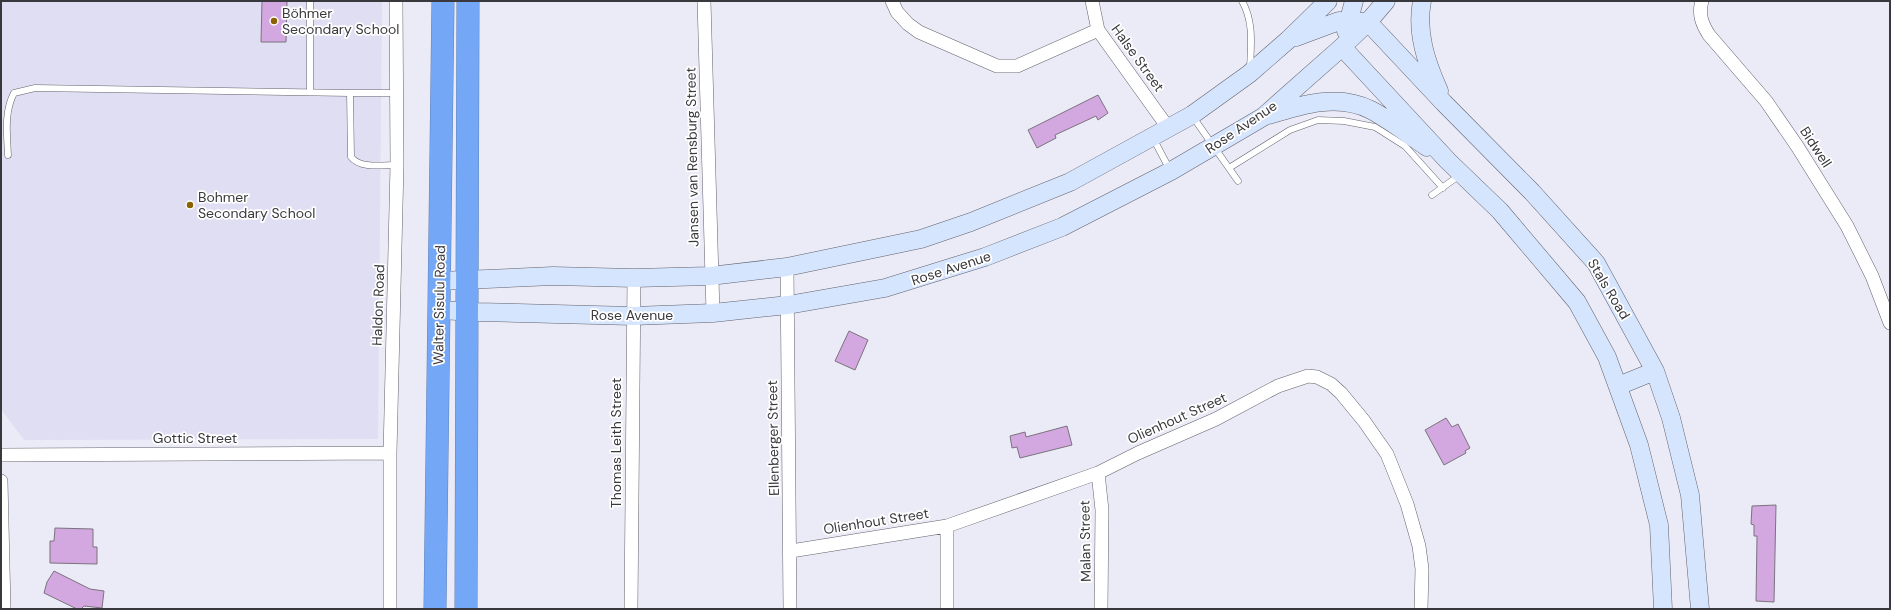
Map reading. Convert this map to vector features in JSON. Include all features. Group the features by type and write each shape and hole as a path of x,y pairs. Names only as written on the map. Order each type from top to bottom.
{"highway":[{"name":"Walter Sisulu Road","path":"435,609 443,1"},
{"name":"Walter Sisulu Road","path":"466,609 468,1"},
{"path":"442,68 468,67"},
{"path":"436,456 467,457"}],"street":[{"name":"Haldon Road","path":"390,609 390,453 397,165 396,1"},
{"name":"Jansen van Rensburg Street","path":"704,1 712,313"},
{"path":"892,1 897,12 902,18 919,32 997,66 1017,66 1098,30"},
{"name":"Halse Street","path":"1092,1 1098,30 1169,129"},
{"path":"440,281 553,276 634,278 710,276 787,266 921,239 971,222 1070,182 1169,129 1192,115 1249,74 1288,40 1328,1"},
{"path":"1354,1 1342,47 1448,161 1500,211 1577,302 1607,358 1639,445 1659,525 1663,609"},
{"name":"Rose Avenue","path":"439,310 633,316 712,313 788,305 885,288 985,258 1062,227 1171,171 1263,117 1342,47 1368,22 1386,1"},
{"path":"1422,1 1420,15 1421,38 1428,66 1444,103"},
{"name":"Bidwell","path":"1702,1 1700,8 1702,24 1709,35 1766,101 1797,146 1848,226 1872,276 1890,323"},
{"path":"1288,40 1324,25 1348,20 1368,22"},
{"name":"Stals Road","path":"1368,22 1444,103 1532,192 1596,263 1655,371 1671,418 1690,495 1700,609"},
{"path":"1263,117 1318,102 1346,102 1371,110 1448,161"},
{"name":"Ellenberger Street","path":"787,266 791,550 790,609"},
{"name":"Thomas Leith Street","path":"631,609 634,278"},
{"path":"1618,386 1655,371"},
{"name":"Olienhout Street","path":"791,550 947,526 1098,473 1138,452 1216,419 1278,386 1308,376 1317,377 1331,384 1364,421 1387,454 1408,504 1419,546 1422,569 1420,609"},
{"name":"Gottic Street","path":"1,455 390,453"},
{"name":"Malan Street","path":"1098,473 1102,510 1101,609"},
{"path":"1,481 4,609"},
{"path":"947,526 947,609"}],"lane":[{"path":"310,1 310,92"},
{"path":"1242,1 1248,12 1252,39 1249,74"},
{"path":"8,155 7,120 10,102 14,93 25,89 396,93"},
{"path":"350,93 351,157 355,162 364,164 397,165"},
{"path":"1192,115 1238,181"},
{"path":"1229,168 1290,130 1318,120 1344,121 1375,127 1405,146 1443,188"},
{"path":"1153,138 1171,171"},
{"path":"1432,194 1462,174"}],"shaded area":[{"name":"Bohmer Secondary School","path":"1,1 382,1 378,439 24,440 1,409"}],"building":[{"name":"Böhmer Secondary School","path":"262,1 287,1 286,42 261,42"},
{"path":"1098,95 1108,113 1098,120 1096,116 1055,135 1056,138 1037,148 1028,130"},
{"path":"849,331 868,340 855,370 835,361"},
{"path":"1446,418 1452,427 1458,424 1470,448 1465,451 1466,453 1444,465 1425,430"},
{"path":"1067,426 1072,445 1020,458 1017,447 1012,448 1010,436 1025,432 1026,437"},
{"path":"1776,505 1774,602 1756,601 1757,536 1754,536 1754,525 1751,524 1752,506"},
{"path":"55,528 93,529 93,547 97,547 97,564 50,563 50,541 54,541"},
{"path":"54,571 90,589 104,591 102,608 84,606 81,609 77,609 44,593 47,582"}],"place":[{"name":"Böhmer Secondary School","path":"274,21"},
{"name":"Bohmer Secondary School","path":"190,205"}]}
